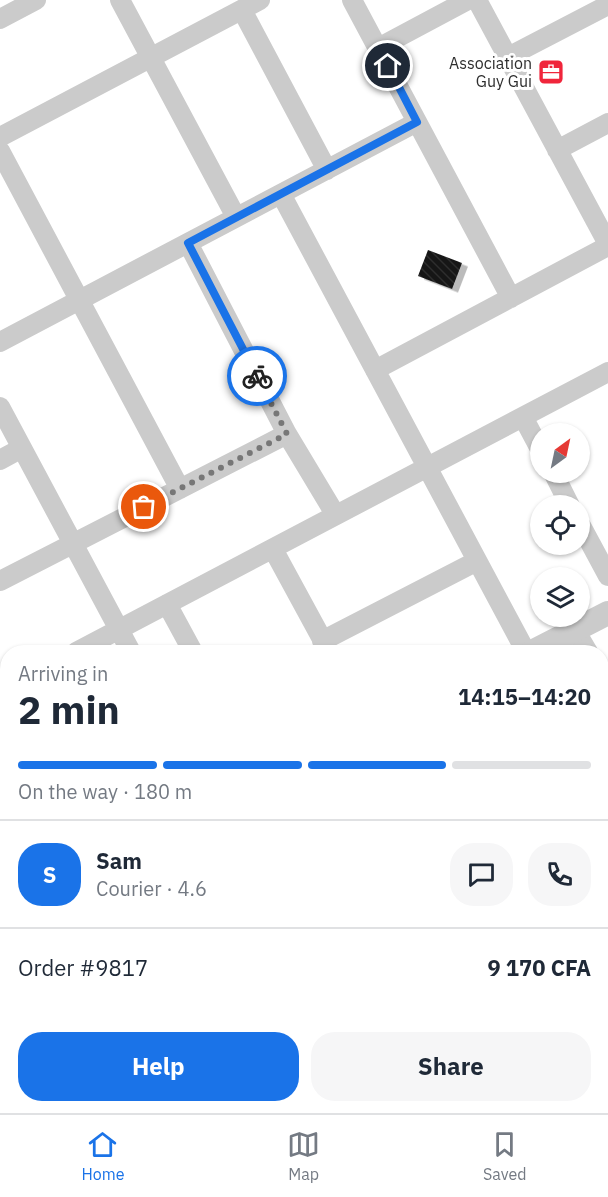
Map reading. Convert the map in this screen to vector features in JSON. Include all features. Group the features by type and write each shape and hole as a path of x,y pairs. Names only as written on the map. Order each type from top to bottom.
{"street":[{"path":"120,0 236,217"},
{"path":"0,137 260,0"},
{"path":"352,0 511,298"},
{"path":"378,48 468,0"},
{"path":"375,370 608,245 477,0"},
{"path":"0,19 28,2"},
{"path":"508,57 583,8 608,5"},
{"path":"242,10 327,170"},
{"path":"0,342 417,122"},
{"path":"557,150 608,123"},
{"path":"0,151 180,489"},
{"path":"281,194 522,645"},
{"path":"188,243 287,434 335,514"},
{"path":"90,645 608,372"},
{"path":"0,407 127,645"},
{"path":"523,417 530,430"},
{"path":"0,581 287,434"},
{"path":"0,460 22,448"},
{"path":"590,542 608,576"},
{"path":"273,549 324,645"},
{"path":"329,645 477,561"},
{"path":"167,604 189,645"},
{"path":"546,645 608,613"},
{"path":"575,630 584,645"}],"building":[{"path":"428,250 462,263 452,289 418,276"}],"way so far":[{"path":"144,507 287,434 257,376"}],"place":[{"name":"Association Guy Gui","path":"551,72"}],"route":[{"path":"257,376 188,243 417,122 388,66"}]}
